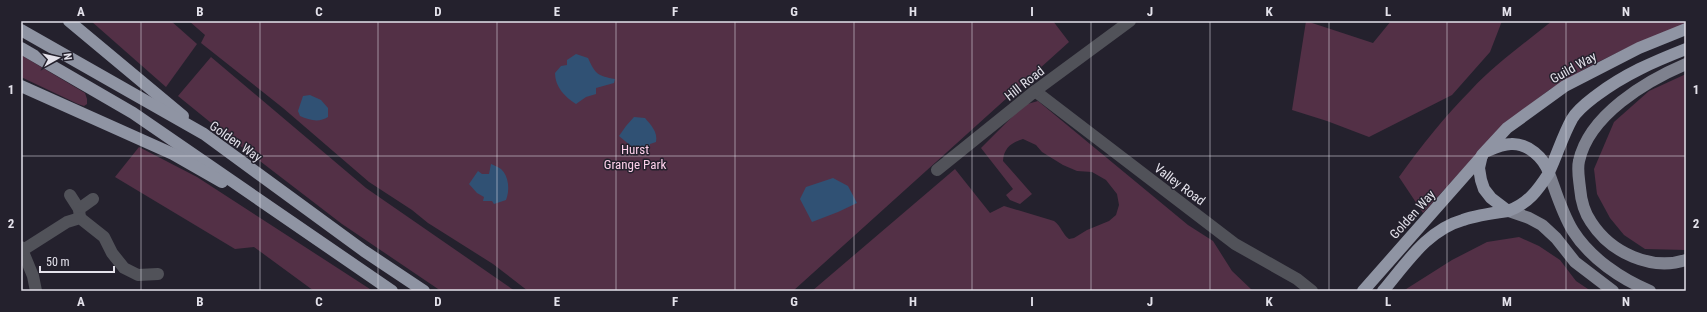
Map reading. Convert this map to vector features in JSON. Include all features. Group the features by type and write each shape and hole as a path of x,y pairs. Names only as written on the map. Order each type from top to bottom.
{"highway":[{"path":"69,21 204,134"},
{"name":"Guild Way","path":"1484,153 1507,128 1564,86 1639,48 1686,29"},
{"name":"Golden Way","path":"21,30 204,134 358,246 424,291"},
{"path":"21,48 133,113 392,291"},
{"path":"1383,291 1417,250 1430,237 1462,220 1509,211 1528,200 1537,191 1549,173 1573,117 1584,105 1616,81 1651,63 1686,48"},
{"path":"21,86 173,154 295,223"},
{"path":"1509,211 1495,201 1484,189 1479,168 1484,153 1511,144 1520,144 1539,156 1549,173"},
{"name":"Golden Way","path":"1363,291 1484,153"}],"main road":[{"path":"1686,64 1640,88 1615,105 1601,120 1587,141 1579,160 1579,179 1585,210 1591,222 1607,241 1627,254 1650,262 1669,263 1686,260"},
{"path":"1549,173 1563,210 1573,230 1583,245 1614,271 1634,284 1650,291"},
{"path":"1509,211 1529,218 1542,225 1575,262 1613,291"}],"street":[{"name":"Hill Road","path":"937,170 1036,91 1130,21"},
{"name":"Valley Road","path":"1036,91 1235,244 1297,279 1312,291"},
{"path":"70,195 80,213 104,237 112,253 124,268 138,275 158,274"},
{"path":"36,291 33,276 22,248 80,213 93,199"}],"green space":[{"path":"91,21 171,21 197,44 166,87"},
{"name":"Hurst Grange Park","path":"189,21 1053,21 1069,42 793,291 528,291 493,264 428,223 412,210 369,182 283,108 201,43 205,35"},
{"path":"1306,21 1373,43 1391,21 1502,21 1490,52 1452,95 1369,137 1327,121 1292,110"},
{"path":"1552,21 1686,21 1686,26 1635,44 1588,67 1549,90 1501,127 1423,213 1399,177 1443,121 1480,80"},
{"path":"21,55 85,93 87,104 84,106 78,104 21,77"},
{"path":"211,57 366,188 515,291 441,291 342,224 226,135 178,96"},
{"path":"1686,74 1686,250 1645,249 1624,235 1610,218 1597,194 1594,169 1614,122 1649,91"},
{"path":"1038,101 1188,225 1213,241 1232,271 1253,291 812,291 955,169 990,213 1004,206 1054,221 1069,239 1109,221 1116,215 1119,205 1117,194 1106,180 1092,172 1077,171 1063,165 1042,152 1036,145 1023,139 1015,142 1007,149 1003,161 1032,194 1020,204 1010,200 1006,195 1013,189 981,148 1024,105"},
{"path":"139,147 197,177 373,291 314,291 254,247 235,249 115,177"},
{"path":"1519,237 1539,246 1560,260 1576,281 1591,291 1403,291 1452,260 1487,242"}],"water":[{"path":"576,54 588,58 595,71 601,75 615,79 614,83 596,88 596,94 586,97 576,104 561,91 555,78 555,73 561,66 567,65 567,60"},
{"path":"310,95 321,100 328,108 328,117 321,120 314,120 300,116 298,111 303,96"},
{"path":"634,117 645,118 655,132 656,142 650,144 649,150 637,151 619,136"},
{"path":"491,164 500,168 504,172 508,184 506,200 494,204 492,201 483,201 484,197 477,193 469,184 478,171 482,174 489,174"},
{"path":"833,178 848,186 857,203 812,222 800,199 806,187"}]}
